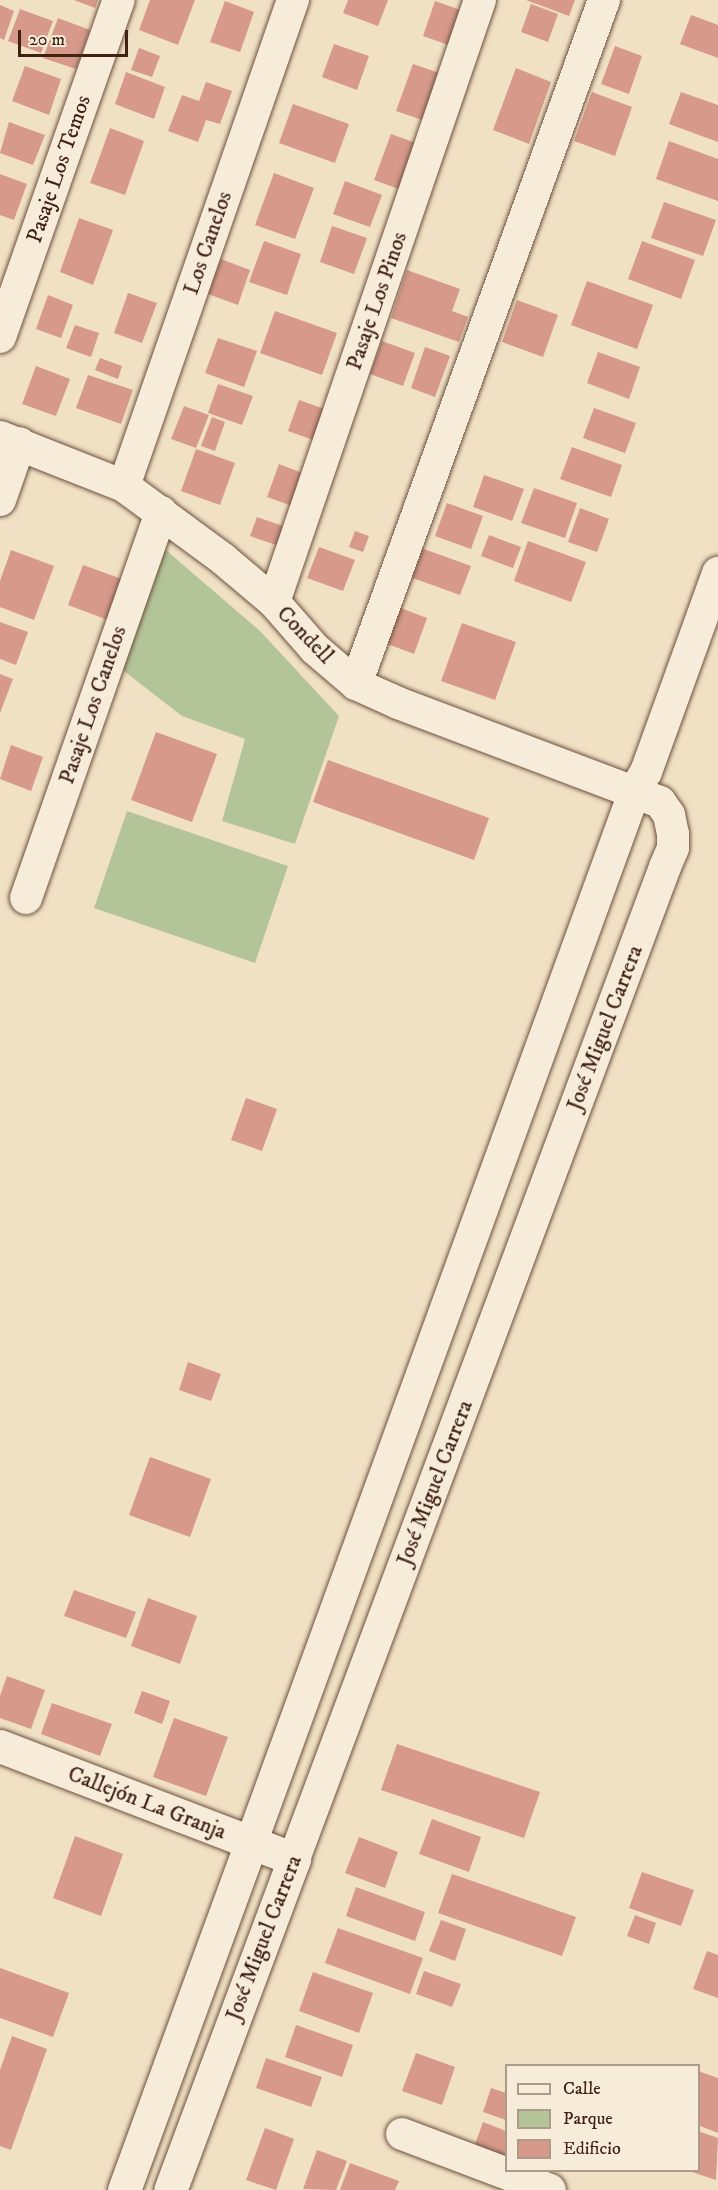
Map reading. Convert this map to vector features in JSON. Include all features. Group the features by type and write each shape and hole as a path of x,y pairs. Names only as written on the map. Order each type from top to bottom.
{"street":[{"name":"Pasaje Los Temos","path":"0,337 119,0"},
{"name":"Los Canelos","path":"124,486 293,0"},
{"name":"Pasaje Los Pinos","path":"274,602 480,0"},
{"path":"356,684 604,0"},
{"name":"Condell","path":"10,440 124,486 161,512 223,559 274,602 315,649 356,684 398,703 635,790"},
{"path":"0,500 10,440"},
{"name":"Pasaje Los Canelos","path":"26,898 161,512"},
{"name":"José Miguel Carrera","path":"124,2190 635,790 646,772 718,573"},
{"name":"José Miguel Carrera","path":"170,2190 673,848 669,815 660,802 635,790"},
{"name":"Callejón La Granja","path":"0,1746 294,1859"},
{"path":"402,2134 550,2190"}],"green space":[{"path":"160,545 260,631 339,716 295,844 222,821 245,739 182,716 120,668"},
{"path":"127,811 288,866 255,963 94,908"}],"building":[{"path":"74,0 98,0 95,8"},
{"path":"150,0 195,0 178,45 139,30"},
{"path":"348,0 388,0 378,26 343,13"},
{"path":"526,0 575,0 569,16"},
{"path":"225,1 254,12 240,52 210,42"},
{"path":"435,1 466,12 454,47 423,36"},
{"path":"531,4 558,14 548,42 521,32"},
{"path":"0,5 14,11 4,40 0,38"},
{"path":"20,9 53,21 41,53 8,41"},
{"path":"691,15 718,25 718,58 680,44"},
{"path":"58,18 90,30 76,69 43,58"},
{"path":"334,44 369,56 357,90 322,77"},
{"path":"615,46 642,56 629,94 601,84"},
{"path":"139,48 160,56 152,77 131,70"},
{"path":"413,64 448,76 431,123 396,111"},
{"path":"25,66 61,79 49,115 12,101"},
{"path":"516,68 551,82 529,144 493,130"},
{"path":"126,72 165,87 154,119 115,104"},
{"path":"206,82 232,91 220,124 206,120 198,142 168,131 182,95 199,101"},
{"path":"592,92 632,107 615,156 574,141"},
{"path":"681,92 718,105 718,142 669,124"},
{"path":"293,104 349,124 335,163 279,143"},
{"path":"9,122 45,135 33,165 0,153"},
{"path":"110,128 144,141 125,195 90,183"},
{"path":"391,134 424,146 407,192 374,180"},
{"path":"669,141 718,159 718,201 656,179"},
{"path":"274,173 314,188 295,239 255,225"},
{"path":"0,174 27,184 14,220 0,215"},
{"path":"345,181 382,195 370,227 333,214"},
{"path":"664,202 716,220 703,256 651,238"},
{"path":"79,218 113,230 93,285 60,272"},
{"path":"332,226 367,238 354,274 320,262"},
{"path":"264,241 301,254 287,295 249,282"},
{"path":"642,241 695,260 681,299 628,279"},
{"path":"221,259 250,270 238,305 208,294"},
{"path":"407,270 460,289 452,311 468,317 459,342 391,318"},
{"path":"587,281 653,305 637,349 571,325"},
{"path":"128,293 157,303 142,343 114,333"},
{"path":"48,295 73,305 61,338 36,329"},
{"path":"517,300 558,315 543,357 502,342"},
{"path":"275,311 337,333 322,375 260,353"},
{"path":"75,325 99,333 91,357 66,348"},
{"path":"218,338 257,351 244,387 205,373"},
{"path":"382,341 415,353 403,386 370,374"},
{"path":"425,347 450,356 435,397 411,388"},
{"path":"598,352 640,367 629,399 587,383"},
{"path":"100,358 122,366 118,379 95,370"},
{"path":"36,366 70,379 56,416 22,404"},
{"path":"88,375 133,390 121,424 76,408"},
{"path":"218,384 253,396 242,425 208,413"},
{"path":"299,400 333,412 322,443 288,431"},
{"path":"184,406 209,415 196,448 171,439"},
{"path":"594,408 636,423 625,453 583,438"},
{"path":"212,417 225,422 215,451 201,446"},
{"path":"572,447 622,465 611,497 560,479"},
{"path":"196,449 235,463 220,505 181,491"},
{"path":"279,464 310,476 298,508 267,497"},
{"path":"484,475 524,489 512,521 473,507"},
{"path":"534,488 577,503 565,538 521,523"},
{"path":"447,503 483,516 471,549 435,536"},
{"path":"580,508 609,519 597,552 568,542"},
{"path":"257,517 286,527 279,546 250,536"},
{"path":"355,531 369,536 363,552 349,547"},
{"path":"489,535 521,547 513,568 481,556"},
{"path":"528,541 586,562 571,602 514,581"},
{"path":"319,547 355,560 343,591 307,578"},
{"path":"421,548 471,566 460,595 410,577"},
{"path":"11,550 54,566 34,620 0,607 0,581"},
{"path":"83,565 122,579 108,620 68,605"},
{"path":"398,607 427,618 414,654 385,643"},
{"path":"0,622 28,632 16,665 0,659"},
{"path":"462,623 516,642 495,700 441,681"},
{"path":"0,674 13,679 0,713"},
{"path":"156,732 217,754 192,822 131,800"},
{"path":"11,745 43,757 31,791 0,779"},
{"path":"328,760 489,818 474,860 313,802"},
{"path":"246,1098 277,1109 262,1151 231,1140"},
{"path":"188,1362 221,1374 211,1401 179,1390"},
{"path":"150,1457 211,1479 190,1537 129,1515"},
{"path":"74,1590 136,1612 126,1638 64,1616"},
{"path":"148,1598 197,1616 180,1664 131,1646"},
{"path":"7,1676 45,1690 31,1729 0,1718 0,1696"},
{"path":"142,1691 170,1701 162,1724 134,1713"},
{"path":"52,1703 112,1724 100,1756 41,1734"},
{"path":"174,1718 228,1737 206,1796 153,1777"},
{"path":"397,1744 540,1792 524,1838 381,1790"},
{"path":"432,1819 481,1837 469,1872 419,1854"},
{"path":"75,1836 123,1854 101,1916 53,1898"},
{"path":"359,1837 398,1852 385,1888 345,1873"},
{"path":"642,1872 694,1890 681,1926 629,1908"},
{"path":"452,1874 576,1917 562,1956 438,1913"},
{"path":"356,1887 425,1912 415,1941 346,1916"},
{"path":"635,1915 656,1923 649,1944 627,1936"},
{"path":"441,1920 466,1929 455,1961 429,1951"},
{"path":"338,1928 423,1958 410,1994 325,1963"},
{"path":"707,1951 718,1955 718,1998 693,1989"},
{"path":"0,1968 69,1993 53,2037 0,2018"},
{"path":"424,1971 461,1984 452,2007 416,1994"},
{"path":"313,1972 373,1993 359,2033 299,2011"},
{"path":"296,2025 353,2045 342,2077 285,2057"},
{"path":"12,2036 47,2049 11,2150 0,2146 0,2070"},
{"path":"416,2053 455,2067 442,2105 402,2091"},
{"path":"266,2058 322,2077 311,2107 256,2088"},
{"path":"700,2072 718,2078 718,2133 700,2126"},
{"path":"491,2088 505,2093 505,2120 483,2112"},
{"path":"483,2122 505,2131 505,2162 473,2150"},
{"path":"265,2128 294,2139 276,2190 246,2180"},
{"path":"700,2132 718,2138 716,2180 692,2172 700,2172"},
{"path":"317,2150 347,2161 336,2190 303,2189"},
{"path":"350,2163 399,2181 395,2190 340,2190"}]}
